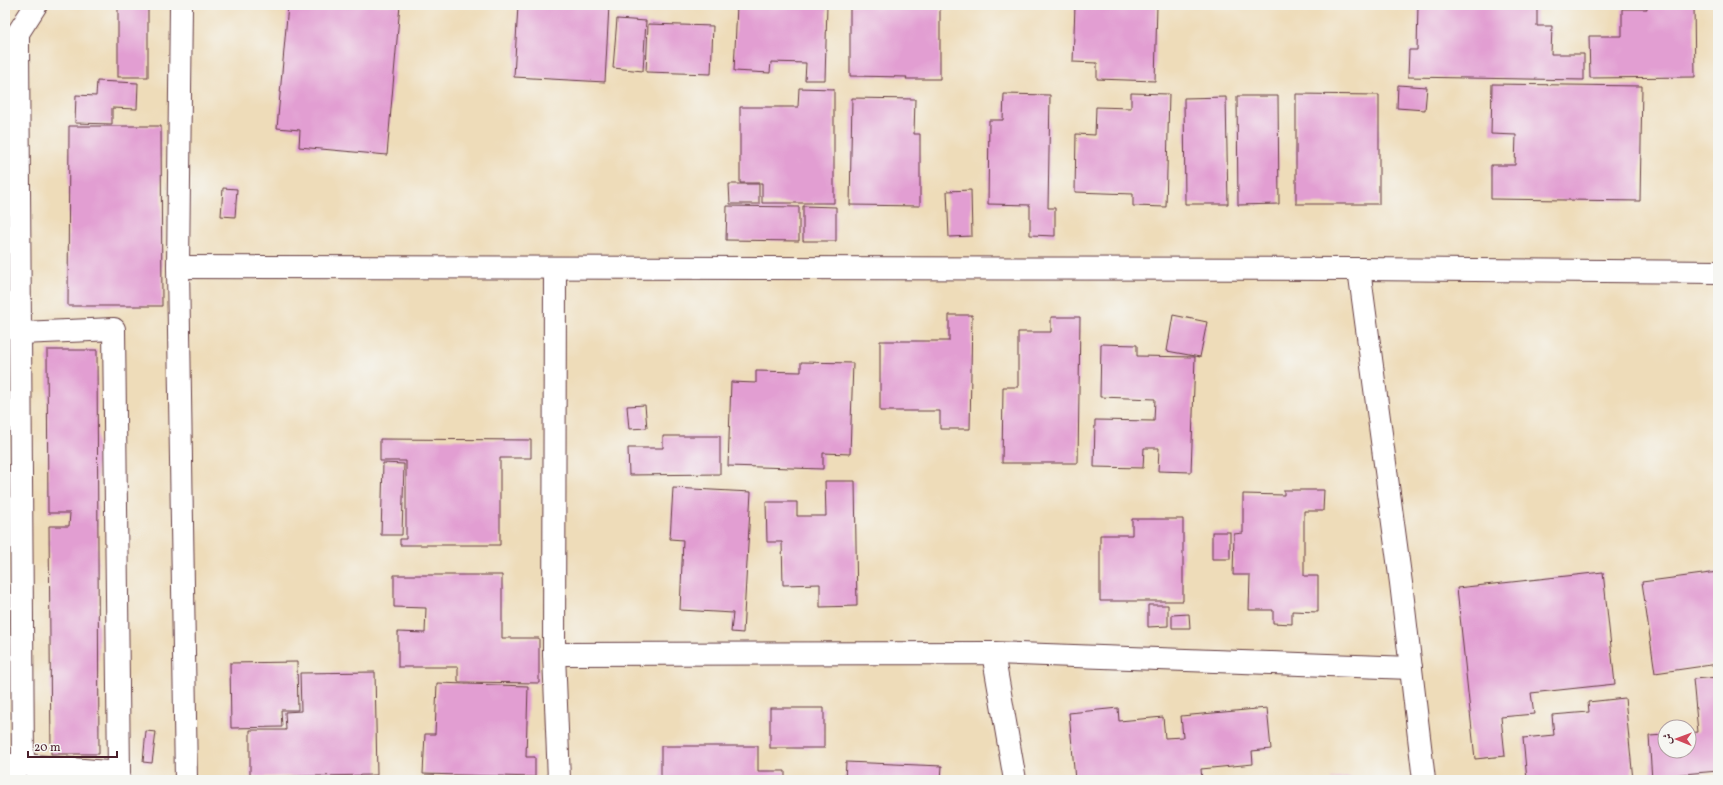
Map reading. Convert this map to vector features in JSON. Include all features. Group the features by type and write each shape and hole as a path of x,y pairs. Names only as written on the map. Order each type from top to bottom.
{"street":[{"path":"20,333 114,329 120,773 14,765 14,647 20,333 12,45 36,5"},
{"path":"181,5 178,267 186,780"},
{"path":"178,267 1359,269 1718,272"},
{"path":"555,268 554,654 559,780"},
{"path":"1359,269 1412,668 1424,780"},
{"path":"554,654 993,653 1412,668"},
{"path":"993,653 1015,780"}],"building":[{"path":"118,5 148,5 148,77 118,77"},
{"path":"288,5 400,5 387,155 299,147 300,130 277,128"},
{"path":"518,5 609,5 605,82 514,77"},
{"path":"737,5 827,5 825,80 805,80 806,63 771,62 770,73 734,71"},
{"path":"850,5 940,5 940,79 850,76"},
{"path":"1075,5 1157,5 1155,81 1097,79 1097,63 1073,62"},
{"path":"1418,5 1537,5 1537,26 1552,26 1551,54 1584,54 1584,80 1408,77 1409,50 1417,50"},
{"path":"1647,5 1694,5 1695,77 1590,78 1589,36 1622,36 1622,9 1647,9"},
{"path":"617,19 646,21 643,71 613,68"},
{"path":"648,24 713,26 711,74 646,72"},
{"path":"97,81 138,83 137,109 112,108 112,124 75,123 76,95 96,96"},
{"path":"1492,84 1642,86 1640,201 1491,199 1491,165 1515,165 1516,135 1491,134"},
{"path":"1398,85 1427,87 1425,110 1397,108"},
{"path":"799,88 834,89 834,203 762,203 762,183 740,183 740,107 798,107"},
{"path":"1131,93 1169,94 1166,207 1133,206 1133,194 1075,192 1076,134 1095,135 1096,107 1131,108"},
{"path":"1004,94 1050,95 1048,208 1055,208 1055,236 1030,235 1030,205 988,204 989,120 1003,120"},
{"path":"1296,94 1379,95 1379,204 1296,204"},
{"path":"1237,96 1278,96 1279,204 1238,205"},
{"path":"1226,97 1228,204 1185,204 1184,98"},
{"path":"852,98 915,99 914,134 920,134 920,206 850,205"},
{"path":"69,126 161,126 162,306 68,306"},
{"path":"729,184 759,184 759,204 730,204"},
{"path":"223,188 237,189 235,217 221,216"},
{"path":"971,190 972,236 949,237 947,191"},
{"path":"727,206 799,207 799,241 726,240"},
{"path":"803,206 836,207 836,241 803,241"},
{"path":"949,315 972,315 970,429 940,429 940,411 880,411 880,341 949,341"},
{"path":"1173,315 1207,322 1200,357 1167,351"},
{"path":"1051,317 1080,317 1078,463 1002,463 1003,387 1018,387 1018,332 1051,332"},
{"path":"1101,344 1137,345 1137,356 1195,357 1191,472 1158,471 1159,448 1144,448 1143,468 1094,467 1095,420 1154,421 1155,399 1100,397"},
{"path":"47,350 97,350 99,754 51,754 49,526 69,526 70,513 48,513"},
{"path":"801,362 853,363 850,454 823,453 823,469 728,466 731,382 756,383 756,371 801,372"},
{"path":"645,405 647,428 629,429 627,406"},
{"path":"663,436 720,436 720,474 629,475 628,448 663,448"},
{"path":"380,439 531,440 531,458 500,458 500,545 400,545 400,539 406,539 406,461 380,461"},
{"path":"383,463 404,464 402,535 381,535"},
{"path":"825,481 855,481 857,606 820,607 820,584 783,585 782,542 767,542 766,502 797,502 797,516 826,516"},
{"path":"673,488 751,492 743,633 731,632 733,613 680,610 683,540 670,539"},
{"path":"1284,490 1324,490 1323,511 1304,511 1304,576 1318,576 1318,612 1292,611 1292,624 1273,623 1273,610 1249,610 1250,575 1233,575 1234,534 1243,533 1243,494 1284,495"},
{"path":"1132,519 1183,519 1183,601 1100,601 1100,535 1132,535"},
{"path":"1212,532 1230,532 1230,559 1212,559"},
{"path":"1603,572 1615,684 1531,693 1534,714 1501,717 1505,756 1475,759 1457,588"},
{"path":"1718,572 1718,664 1655,673 1642,582"},
{"path":"394,575 502,575 502,638 539,638 539,683 458,682 458,667 398,667 398,632 425,633 426,608 394,607"},
{"path":"1148,605 1168,605 1168,626 1148,627"},
{"path":"1189,614 1190,628 1172,628 1172,615"},
{"path":"297,662 298,710 281,710 282,727 231,728 230,663"},
{"path":"375,672 377,775 250,777 250,730 286,730 285,712 301,711 300,673"},
{"path":"1718,677 1718,771 1672,775 1672,780 1652,780 1649,736 1657,736 1657,759 1697,759 1698,732 1693,679"},
{"path":"437,683 528,686 526,757 535,757 535,777 423,774 425,734 435,734"},
{"path":"1625,698 1633,780 1527,780 1523,738 1554,735 1552,715 1589,712 1588,702"},
{"path":"770,708 824,708 824,748 770,748"},
{"path":"1118,708 1119,721 1163,717 1165,738 1183,737 1181,716 1267,708 1271,749 1252,751 1253,764 1201,769 1202,780 1075,780 1069,713"},
{"path":"146,731 156,732 152,763 143,762"},
{"path":"661,746 758,746 758,771 785,771 785,780 661,780"},
{"path":"846,762 942,766 941,780 845,780"},
{"path":"1350,777 1351,780 1331,780 1331,779"}]}
